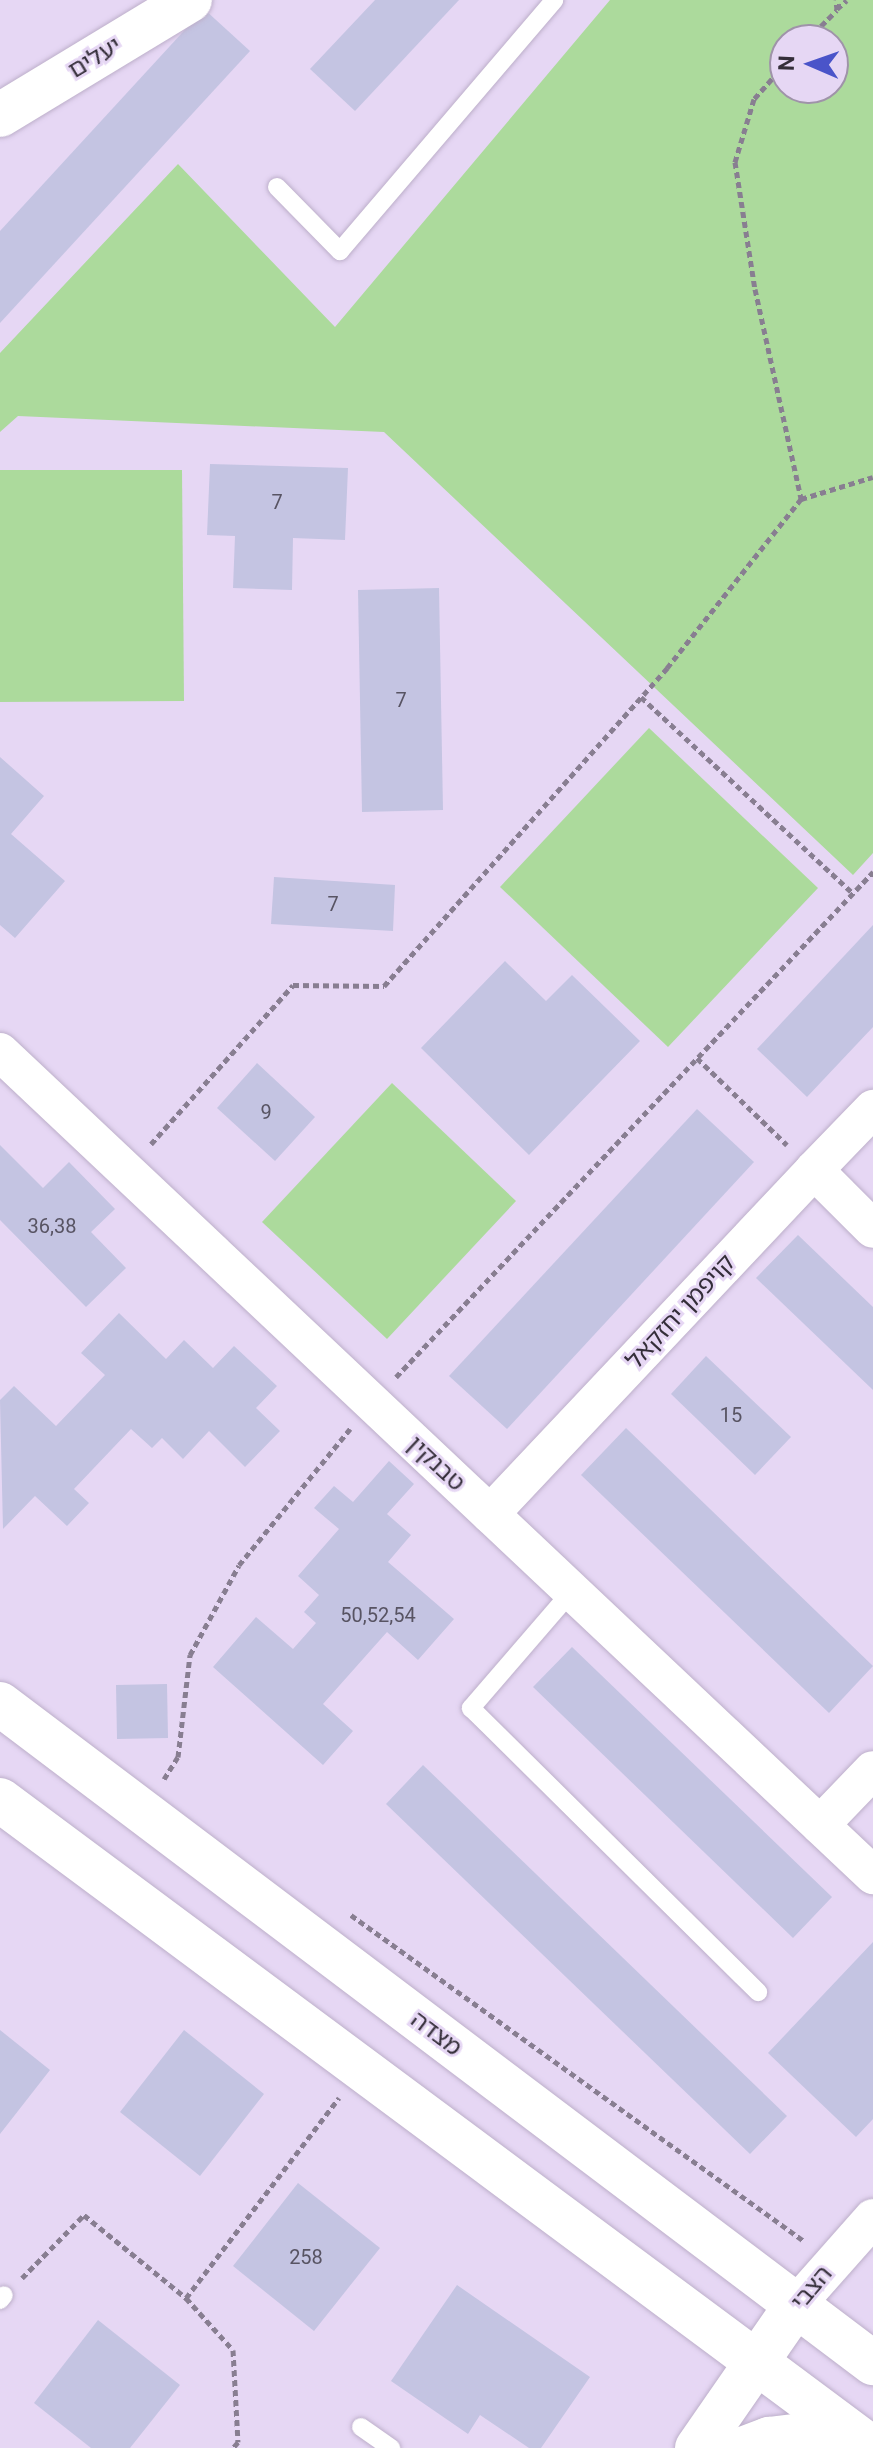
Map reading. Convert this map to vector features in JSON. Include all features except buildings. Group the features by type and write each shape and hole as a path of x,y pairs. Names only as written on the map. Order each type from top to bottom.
{"main road":[{"name":"יעלים","path":"0,83 137,0"},
{"name":"יעלים","path":"0,115 190,0"},
{"name":"מצדה","path":"0,1704 159,1788 796,2305 873,2363"},
{"path":"0,1800 869,2446"},
{"name":"הצבי","path":"697,2448 796,2305"},
{"path":"745,2448 769,2439 810,2434 869,2446"}],"street":[{"name":"טבנקין","path":"0,1052 873,1875"},
{"name":"קויפמן יחזקאל","path":"490,1514 873,1109"},
{"path":"814,1170 873,1229"},
{"path":"820,1825 873,1770"},
{"name":"הצבי","path":"796,2305 873,2218"}],"lane":[{"path":"277,187 340,251 554,0"},
{"path":"572,1591 471,1708 758,1992"},
{"path":"361,2427 391,2448"}],"path":[{"path":"836,0 837,10"},
{"path":"823,24 847,0"},
{"path":"769,82 754,99 735,162 755,289 801,499"},
{"path":"126,1171 293,985 384,986 641,697 801,499 873,477"},
{"path":"641,697 853,893"},
{"path":"159,1788 178,1757 190,1655 239,1565 372,1402 871,876"},
{"path":"697,1058 814,1170"},
{"path":"344,1909 834,2262"},
{"path":"186,2298 361,2069"},
{"path":"2,2298 84,2215 186,2298 233,2350 238,2442 233,2448"}],"green space":[{"path":"610,0 873,0 873,853 853,875 384,432 18,416 0,432 0,353 178,164 335,327"},
{"path":"0,470 182,470 184,701 0,702"},
{"path":"649,728 818,888 668,1047 500,887"},
{"path":"392,1083 516,1201 387,1339 262,1222"}]}
